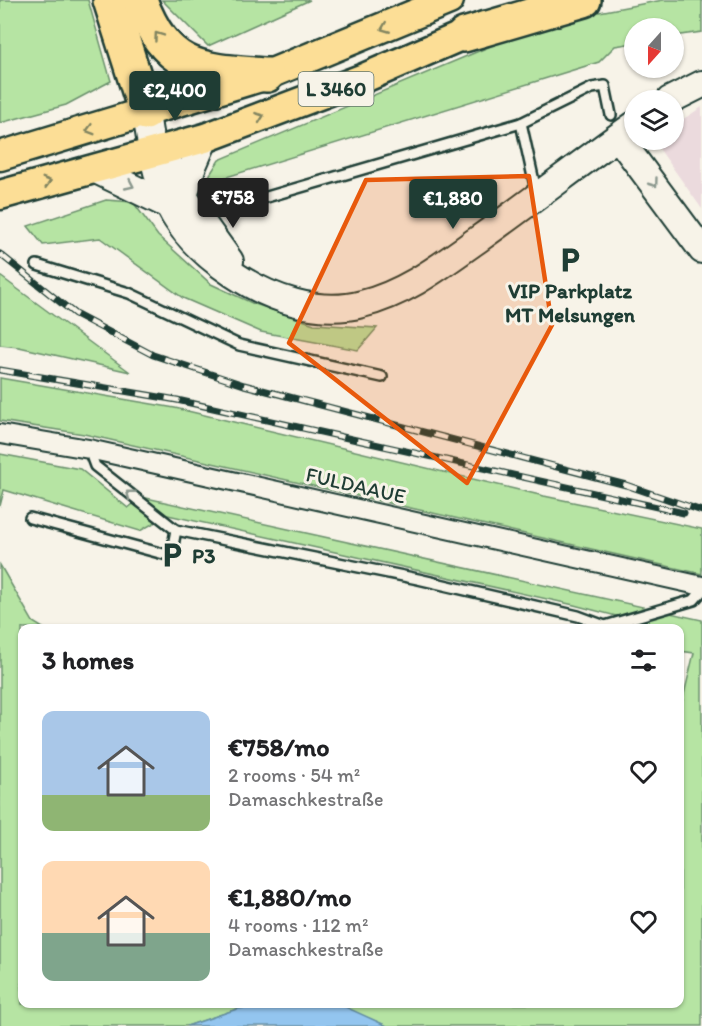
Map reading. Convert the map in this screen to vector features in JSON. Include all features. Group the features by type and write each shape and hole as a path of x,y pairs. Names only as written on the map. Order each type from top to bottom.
{"highway":[{"path":"110,0 146,113"},
{"path":"140,0 149,22 162,43 185,62 208,70 267,75"},
{"path":"464,35 584,0"}],"main road":[{"name":"L 3460","path":"0,156 267,75 448,0"},
{"name":"L 3460","path":"0,195 205,138 364,78 538,0"}],"street":[{"path":"684,93 702,84"},
{"path":"146,113 175,200 250,285 285,301 331,308 361,305 422,279 537,197 621,126 702,250"},
{"path":"175,200 205,138"},
{"path":"94,169 175,200"},
{"name":"FULDAAUE","path":"0,434 89,449 702,586"}],"lane":[{"path":"236,206 521,123 592,88 605,86 621,126"},
{"path":"521,123 537,197"},
{"path":"37,265 129,293 239,345 382,377"},
{"path":"89,449 95,466 176,530 418,579 578,616 600,624"},
{"path":"30,518 171,556 176,530"},
{"path":"612,624 694,600 702,591"}],"highlighted area":[{"path":"529,176 552,325 467,483 289,343 366,180"}],"shaded area":[{"path":"702,107 702,209 660,150 684,150 684,119"}],"green space":[{"path":"0,0 88,0 111,81 66,105 0,123"},
{"path":"162,0 310,0 208,46"},
{"path":"663,0 702,0 702,32 684,35 684,18 624,18 624,45 615,46 599,62 204,184 219,160 498,43 562,19"},
{"path":"106,200 133,202 158,236 211,284 252,303 314,324 377,328 358,350 261,332 183,298 100,238 43,245 28,226"},
{"path":"0,276 130,372 19,347 0,345"},
{"path":"0,378 175,408 544,496 702,529 702,574 84,434 0,421"},
{"path":"0,454 80,469 128,508 142,497 702,620 702,1026 387,1026 344,1008 684,1008 684,694 694,653 684,652 684,624 629,624 628,619 574,605 168,515 140,531 4,490 0,506"},
{"path":"0,565 36,624 18,624 18,1008 245,1008 187,1026 0,1026"}],"water":[{"path":"348,1008 387,1026 187,1026 237,1009"}],"railway":[{"path":"0,254 75,314 153,355 244,385 626,485 702,511"},
{"path":"0,370 177,400 684,513"}],"place":[{"name":"VIP Parkplatz MT Melsungen","path":"570,260"},
{"name":"P3","path":"172,555"}]}
